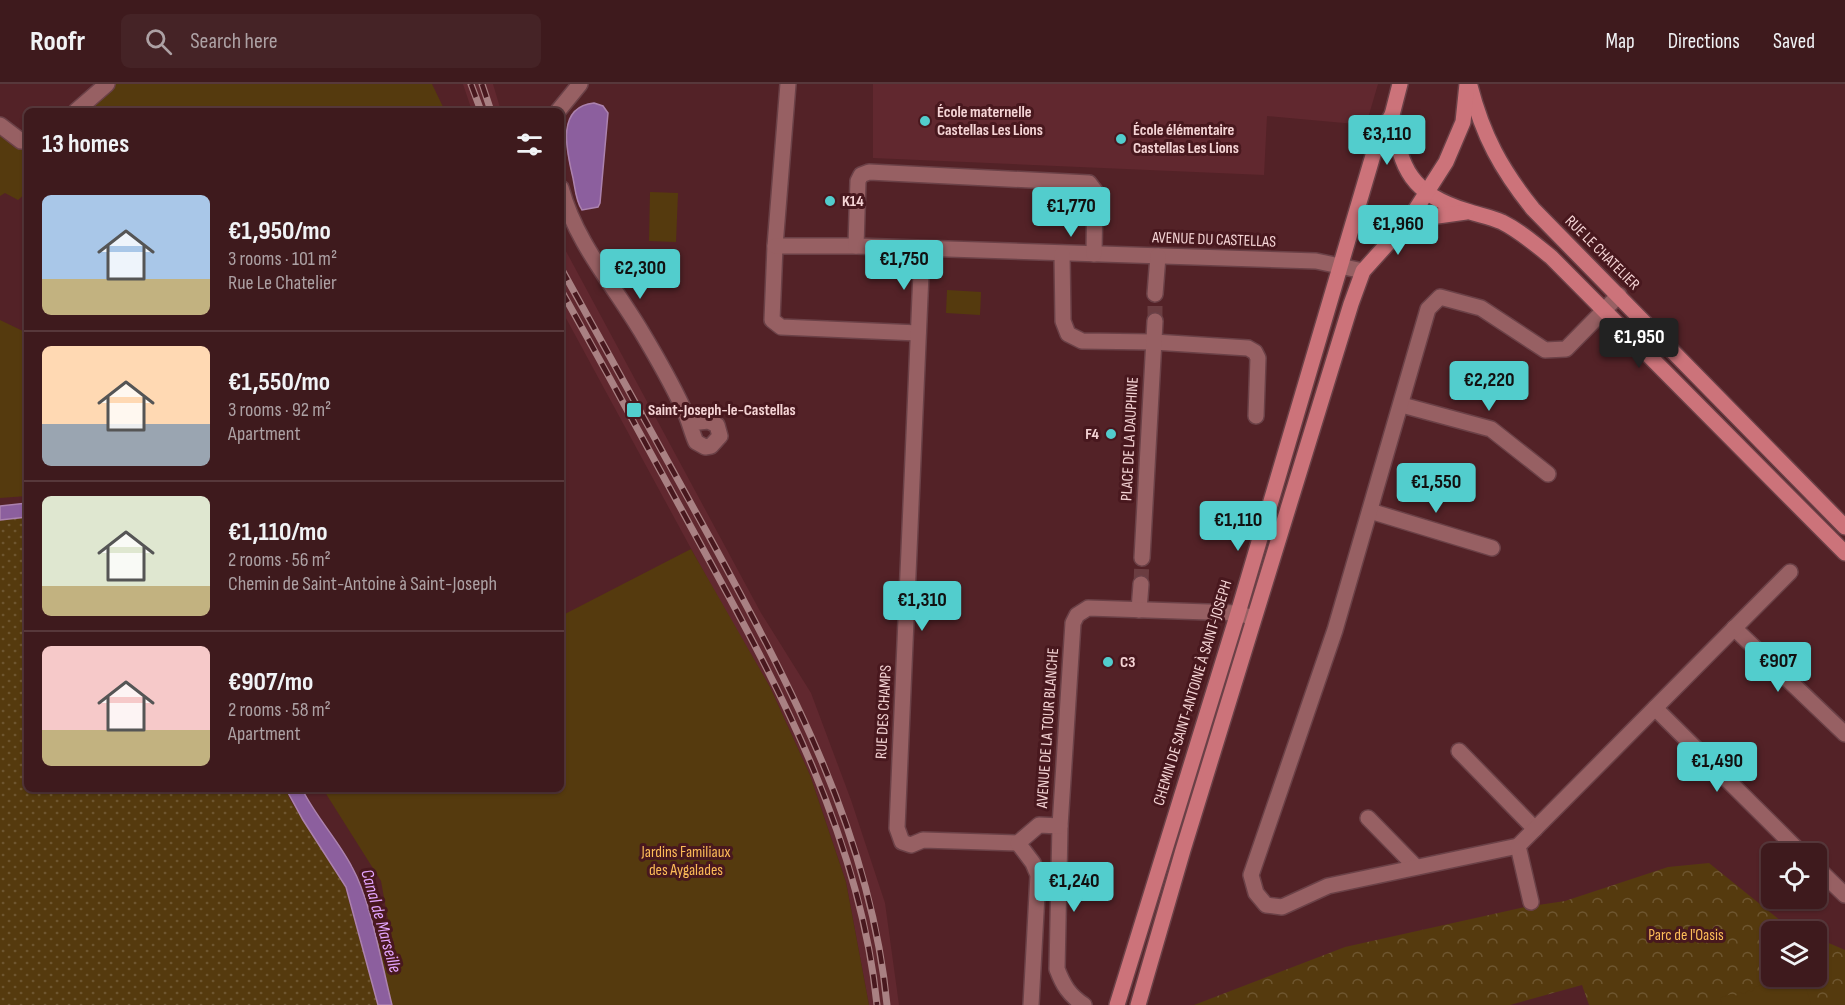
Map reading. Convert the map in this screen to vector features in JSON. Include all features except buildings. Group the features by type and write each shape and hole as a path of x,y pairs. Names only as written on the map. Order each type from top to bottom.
{"main road":[{"name":"CHEMIN DE SAINT-ANTOINE À SAINT-JOSEPH","path":"1117,1005 1238,613 1379,135 1392,115 1400,84"},
{"path":"1138,1005 1254,618 1363,271 1409,220 1427,195 1461,128 1468,84"},
{"name":"RUE LE CHATELIER","path":"1468,84 1479,123 1511,181 1533,208 1845,527"},
{"path":"1392,115 1397,145 1405,166 1416,184 1427,195 1468,212 1501,222 1521,232 1551,256 1845,553"},
{"path":"1409,220 1468,212"}],"street":[{"path":"79,108 107,84"},
{"path":"560,108 580,84"},
{"path":"788,84 771,315 778,326 918,333"},
{"path":"0,125 24,141"},
{"path":"856,246 858,181 861,175 869,172 1089,183 1095,191 1094,255"},
{"path":"564,198 568,212 586,248 640,330 690,423"},
{"name":"AVENUE DU CASTELLAS","path":"775,246 856,246 922,250 1316,261 1363,271"},
{"name":"RUE DES CHAMPS","path":"922,250 897,828 902,842 911,845 923,840 1018,843"},
{"path":"1062,254 1063,321 1068,334 1082,340 1248,348 1255,352 1258,358 1256,416"},
{"path":"1155,294 1158,256"},
{"path":"1619,295 1566,349 1545,350 1481,308 1440,297 1428,309 1335,630 1251,874 1256,893 1266,905 1282,907 1328,886 1518,846 1790,572"},
{"name":"PLACE DE LA DAUPHINE","path":"1142,558 1155,321"},
{"path":"1402,405 1491,429 1548,474"},
{"path":"1370,511 1492,548"},
{"path":"1139,610 1141,584"},
{"name":"AVENUE DE LA TOUR BLANCHE","path":"1018,843 1039,825 1060,826 1073,623 1077,615 1088,608 1238,613 1254,618"},
{"path":"1734,628 1845,734"},
{"path":"1655,708 1791,843"},
{"path":"1459,751 1535,829"},
{"path":"1368,818 1416,867"},
{"path":"1060,826 1057,969 1062,983 1072,997 1084,1005"},
{"path":"1018,843 1033,863 1038,875 1031,1005"},
{"path":"1518,846 1531,902"},
{"path":"1827,878 1845,895"}],"shaded area":[{"path":"463,84 493,84 500,108 471,108"},
{"name":"École élémentaire Castellas Les Lions","path":"873,84 1378,84 1366,125 1267,116 1264,175 873,158"},
{"path":"594,103 603,106 608,113 600,203 598,207 582,210 577,199 568,156 567,132 573,113 582,106"},
{"path":"564,248 761,613 811,693 851,800 885,903 899,1005 869,1005 846,882 810,775 770,687 733,626 564,315"},
{"path":"24,503 24,517 0,520 0,506"},
{"path":"288,792 304,792 359,881 370,915 392,1005 378,1005 346,887"}],"green space":[{"path":"114,84 432,84 444,108 86,108"},
{"path":"0,135 14,147 24,148 24,195 18,200 5,193 0,196"},
{"path":"650,192 678,193 676,242 649,241"},
{"path":"947,290 981,292 980,315 946,313"},
{"path":"0,320 24,332 24,496 0,498"},
{"path":"24,517 24,792 288,792 289,798 345,887 378,1005 0,1005 0,520"},
{"name":"Jardins Familiaux des Aygalades","path":"691,549 770,687 810,775 846,882 869,1005 392,1005 374,937 390,931 381,881 325,792 564,792 564,614"},
{"name":"Parc de l'Oasis","path":"1709,863 1761,905 1761,909 1766,909 1781,921 1761,921 1761,987 1827,987 1827,942 1845,950 1845,1005 1589,1005 1582,985 1510,1005 1194,1005 1345,947 1525,907 1565,901 1668,867"},
{"path":"1755,987 1806,987 1811,1005 1722,1005 1720,998 1731,994 1736,996 1738,992 1745,994 1748,990 1752,992"}],"tunnel":[{"path":"1155,294 1155,321"},
{"path":"1141,584 1142,558"}],"railway":[{"path":"471,84 480,108"},
{"path":"482,84 490,108"},
{"path":"564,273 740,593 797,706 845,821 864,881 878,942 887,1005"},
{"path":"564,295 761,658 813,769 854,884 868,944 877,1005"}],"place":[{"name":"École maternelle Castellas Les Lions","path":"925,121"},
{"name":"École élémentaire Castellas Les Lions","path":"1121,139"},
{"name":"K14","path":"830,201"},
{"name":"Saint-Joseph-le-Castellas","path":"634,410"},
{"name":"F4","path":"1111,434"},
{"name":"C3","path":"1108,662"}],"water label":[{"name":"Canal de Marseille","path":"381,921"}]}
